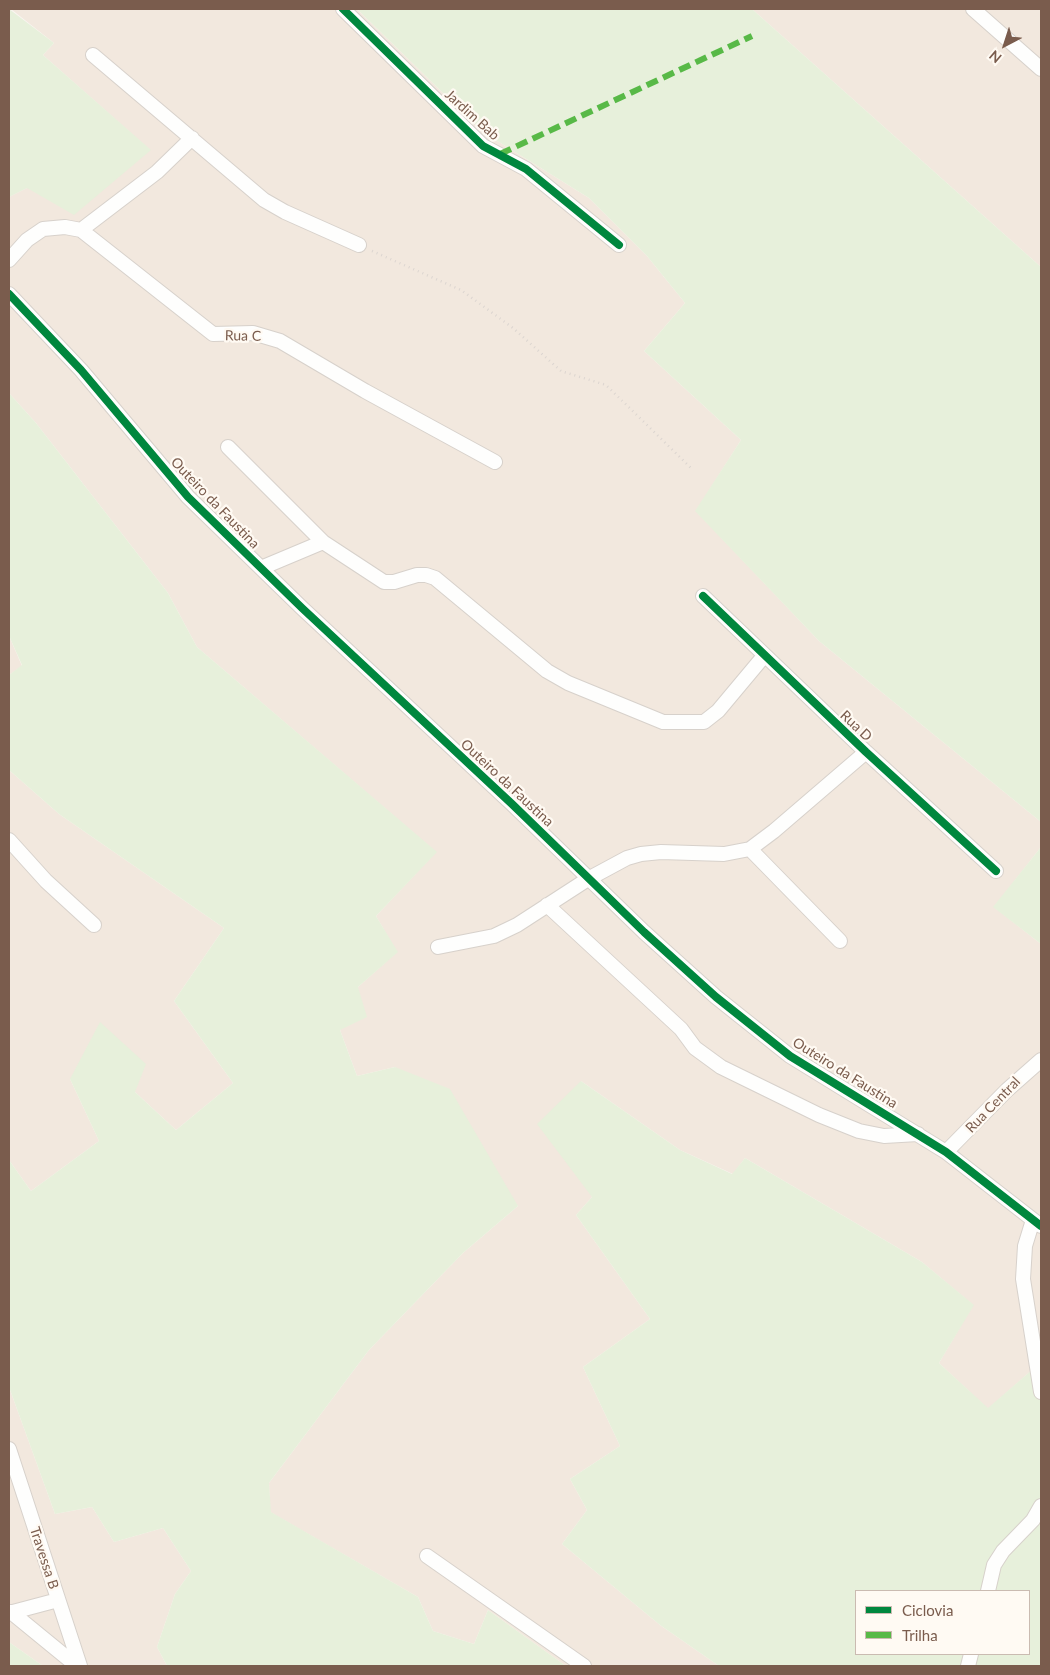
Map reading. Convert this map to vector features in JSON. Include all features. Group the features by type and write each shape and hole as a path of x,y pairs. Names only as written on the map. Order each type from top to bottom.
{"street":[{"name":"Jardim Bab","path":"343,9 484,146 526,169 619,245"},
{"path":"973,9 1041,69"},
{"path":"93,55 264,200 359,245"},
{"path":"9,260 27,240 43,229 65,227 81,230 157,172 192,138"},
{"name":"Rua C","path":"81,230 213,334 253,333 280,341 373,396 495,462"},
{"name":"Outeiro da Faustina","path":"9,294 81,370 178,486 261,568 512,804 588,879 716,996 790,1056 946,1152 1037,1223"},
{"path":"228,447 323,542 384,582 394,582 417,575 435,578 547,671 568,683 663,722 704,722 718,711 764,656"},
{"path":"261,568 323,542"},
{"name":"Rua D","path":"703,596 866,752 996,871"},
{"path":"438,947 494,936 517,925 588,879 627,858 641,854 724,854 750,849 774,831 866,752"},
{"path":"9,840 46,881 94,925"},
{"path":"750,849 840,941"},
{"path":"547,905 681,1029 695,1048 720,1067 819,1115 859,1131 884,1136 918,1134"},
{"name":"Rua Central","path":"946,1152 1019,1078 1041,1060"},
{"path":"1037,1223 1025,1246 1023,1279 1041,1392"},
{"name":"Travessa B","path":"9,1449 78,1666"},
{"path":"988,1590 994,1565 1003,1551 1033,1520 1041,1506"},
{"path":"427,1556 584,1666"},
{"path":"10,1613 58,1600"},
{"path":"10,1613 78,1666"}],"path":[{"path":"359,245 461,290 513,328 561,371 606,385 693,470"}],"shaded area":[{"path":"11,9 357,9 483,132 589,198 647,256 685,303 644,351 741,440 696,511 819,641 1041,822 1041,847 994,907 1041,944 1041,1362 988,1409 939,1363 973,1305 922,1262 745,1158 733,1174 680,1150 581,1081 592,1197 576,1215 650,1319 583,1367 620,1446 570,1479 587,1510 562,1544 660,1625 719,1666 566,1666 488,1610 474,1644 433,1631 418,1597 270,1512 269,1483 369,1350 463,1253 518,1206 395,1067 357,1076 340,1030 358,987 397,952 376,916 436,852 197,647 168,593 36,423 9,393 9,197 27,188 150,150 43,55 54,43"},
{"path":"752,9 1041,9 1041,267"},
{"path":"9,636 22,666 9,675"},
{"path":"9,770 59,814 224,928 174,1001 233,1083 176,1130 135,1092 70,1079 99,1141 31,1191 9,1160"},
{"path":"9,1387 55,1514 92,1507 114,1542 163,1528 191,1571 175,1594 157,1647 167,1666 43,1666 9,1642"}],"green space":[{"path":"9,9 54,43 43,55 151,150 74,215 27,188 9,197"},
{"path":"357,9 752,9 1041,267 1041,822 819,641 695,511 741,440 644,351 685,303 647,256 589,198 483,132"},
{"path":"9,393 36,423 168,593 197,647 437,852 376,916 398,952 358,987 367,1017 340,1030 357,1076 395,1067 450,1089 518,1206 463,1253 369,1350 269,1483 271,1512 418,1597 433,1631 474,1644 488,1610 566,1666 167,1666 157,1647 175,1594 191,1571 163,1528 114,1542 92,1507 55,1514 9,1387 9,1160 31,1191 99,1141 70,1079 100,1022 146,1064 135,1092 176,1130 233,1083 174,1001 224,928 59,814 9,770 9,675 22,665 9,636"},
{"path":"1041,847 1041,944 993,907"},
{"path":"581,1081 680,1150 732,1174 745,1158 922,1262 974,1305 939,1363 988,1408 1041,1362 1041,1666 719,1666 660,1625 562,1544 587,1510 570,1479 620,1446 583,1367 650,1319 576,1215 592,1197 537,1124"},
{"path":"9,1642 43,1666 9,1666"}],"marked path":[{"path":"500,154 752,36"}],"cycle path":[{"path":"343,9 483,146 526,169 619,245"},
{"path":"9,294 81,370 188,497 302,608 512,804 644,932 716,997 790,1056 946,1152 1041,1226"},
{"path":"703,596 866,752 996,871"}]}
